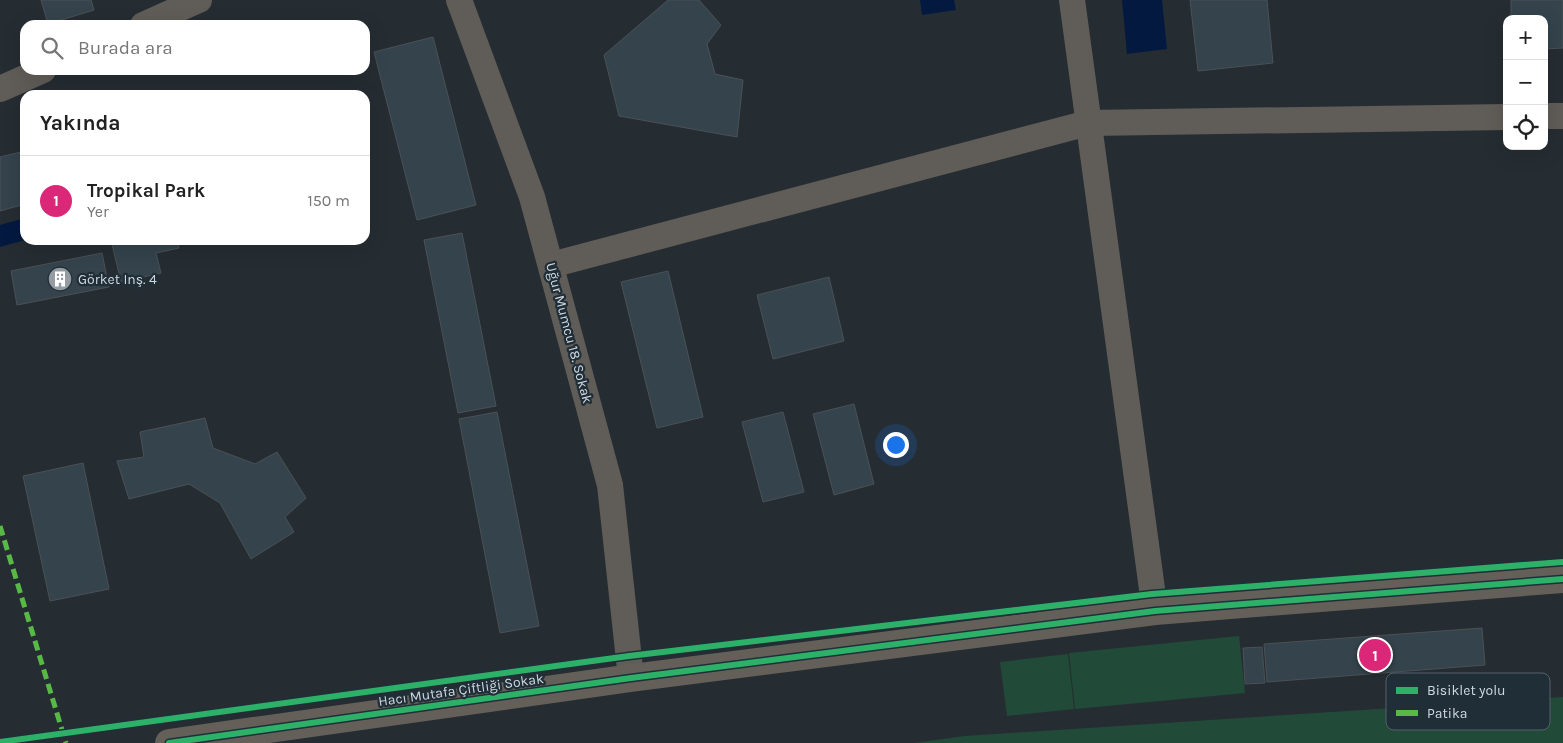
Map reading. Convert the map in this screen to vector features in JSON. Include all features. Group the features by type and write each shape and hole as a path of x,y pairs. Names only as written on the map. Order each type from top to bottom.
{"street":[{"path":"154,20 200,0"},
{"name":"Uğur Mumcu 18. Sokak","path":"459,0 532,197 610,485 631,678"},
{"path":"1072,0 1155,611"},
{"path":"0,89 31,75"},
{"path":"1548,116 1563,116"},
{"path":"551,266 1088,123 1503,117"},
{"name":"Hacı Mutafa Çiftliği Sokak","path":"169,743 631,678 1155,611 1563,579"}],"green space":[{"path":"1239,636 1245,693 1075,709 1069,653"},
{"path":"1068,654 1074,709 1007,716 1000,662"},
{"path":"1563,697 1563,743 914,743 965,736 1386,709 1386,730 1550,730 1550,698"}],"water":[{"path":"920,0 954,0 956,10 922,15"},
{"path":"1122,0 1162,0 1167,49 1127,54"},
{"path":"20,219 20,241 0,247 0,225"}],"building":[{"path":"41,0 91,0 94,10 61,20 47,20"},
{"path":"668,0 699,0 721,25 707,44 715,74 743,80 737,137 619,116 604,55"},
{"path":"1190,0 1267,0 1273,63 1198,71"},
{"path":"1511,0 1563,0 1563,48 1548,49 1548,15 1511,15"},
{"path":"433,37 476,205 417,220 374,52"},
{"path":"20,152 20,205 0,211 0,157"},
{"path":"462,233 496,406 458,413 424,240"},
{"path":"112,245 178,245 179,248 156,253 161,273 121,282"},
{"name":"Görket Inş. 4","path":"102,253 109,287 17,305 11,271"},
{"path":"668,271 703,417 657,428 621,282"},
{"path":"829,277 844,341 773,359 757,295"},
{"path":"854,404 874,484 834,495 813,414"},
{"path":"497,412 539,626 500,633 459,419"},
{"path":"783,412 804,492 763,502 742,422"},
{"path":"205,418 213,448 255,464 277,452 306,498 285,517 294,532 251,559 220,503 189,484 129,499 117,461 144,457 140,432"},
{"path":"83,463 109,589 50,601 23,476"},
{"path":"1482,628 1485,665 1267,682 1264,644"},
{"path":"1262,647 1265,683 1245,684 1243,648"}],"marked path":[{"path":"0,526 66,743"}],"cycle path":[{"path":"0,742 629,656 1152,594 1563,562"},
{"path":"169,743 631,678 1155,611 1563,579"}],"place":[{"name":"Görket Inş. 4","path":"60,279"},
{"name":"Tropikal Park","path":"1375,655"}]}
